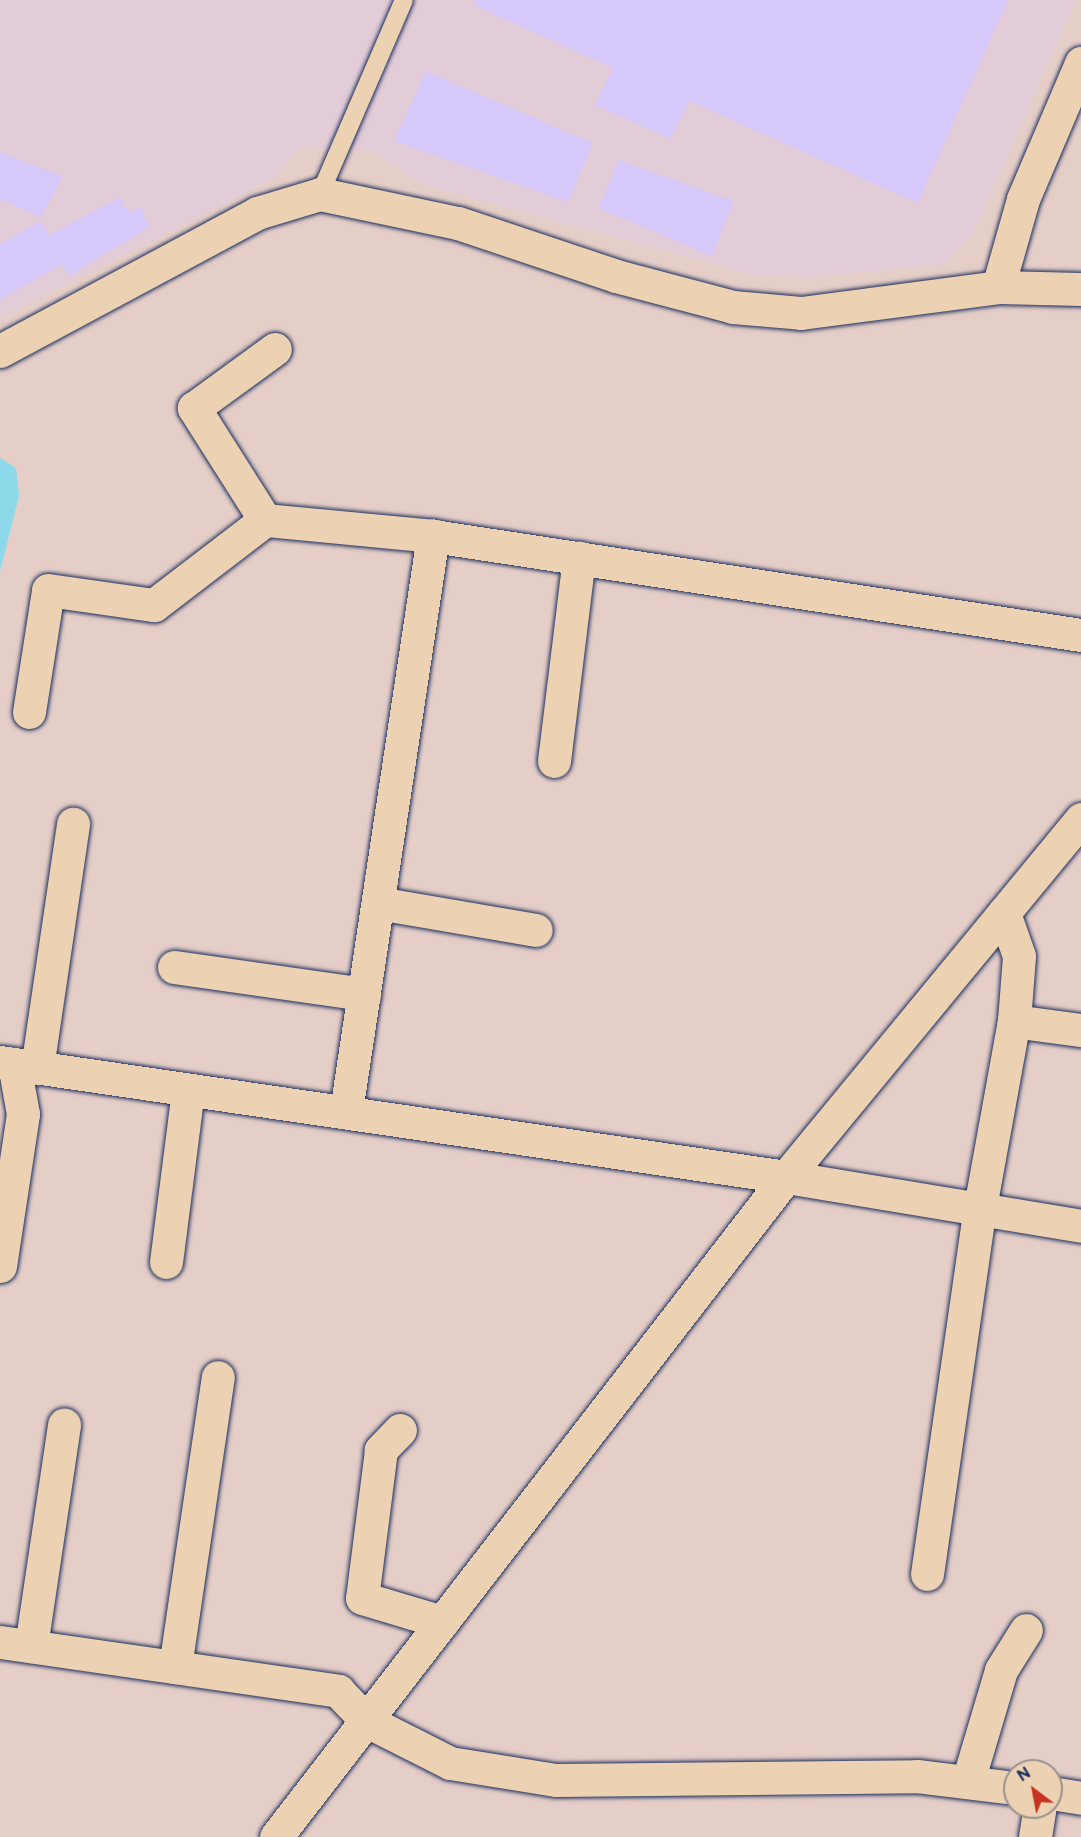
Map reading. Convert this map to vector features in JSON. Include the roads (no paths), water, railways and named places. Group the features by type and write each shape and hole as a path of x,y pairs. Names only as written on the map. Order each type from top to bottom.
{"street":[{"path":"998,287 1023,199 1081,63"},
{"path":"0,351 257,213 320,194 458,223 616,276 733,307 801,314 998,287 1081,289"},
{"path":"265,520 194,408 276,349"},
{"path":"29,712 48,590 154,606 265,520 433,536 1081,635"},
{"path":"346,1111 433,536"},
{"path":"554,761 579,558"},
{"path":"276,1837 368,1721 786,1177 1081,819"},
{"path":"0,1266 23,1114 17,1065 73,824"},
{"path":"378,903 536,930"},
{"path":"927,1574 979,1213 1014,1021 1019,956 1004,912"},
{"path":"174,968 364,994"},
{"path":"1014,1021 1081,1030"},
{"path":"17,1065 188,1091 346,1111 786,1177 979,1213 1081,1226"},
{"path":"166,1262 188,1091"},
{"path":"175,1667 218,1377"},
{"path":"64,1424 16,1644 338,1691 368,1721 450,1763 556,1780 917,1776 1003,1786"},
{"path":"400,1430 381,1450 362,1598 442,1622"},
{"path":"968,1781 1001,1670 1026,1630"},
{"path":"1063,1796 1081,1798"},
{"path":"1035,1837 1038,1819"}],"lane":[{"path":"320,194 404,0"}],"water":[{"path":"0,458 16,468 19,496 0,571"}]}
